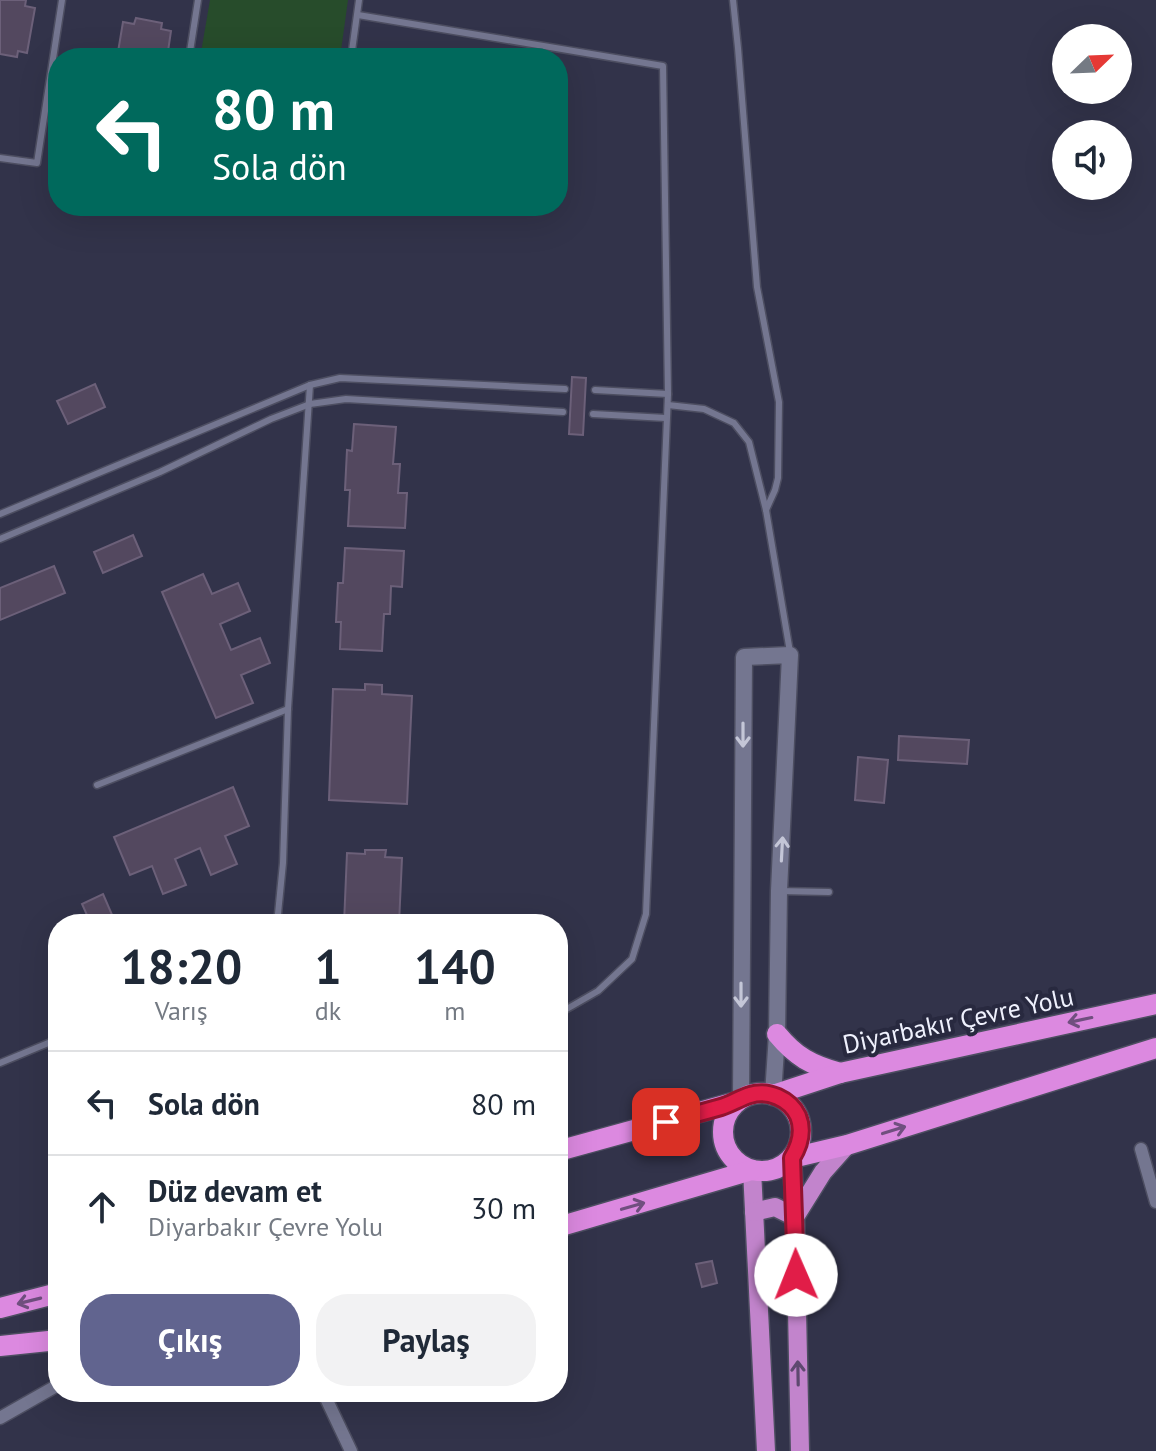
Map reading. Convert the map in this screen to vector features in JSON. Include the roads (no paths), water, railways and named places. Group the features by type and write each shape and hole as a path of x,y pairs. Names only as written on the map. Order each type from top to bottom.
{"highway":[{"name":"Diyarbakır Çevre Yolu","path":"773,1095 840,1073 1156,1004"},
{"path":"777,1034 800,1057 816,1066 840,1073"},
{"path":"792,1158 847,1145 1156,1048"},
{"path":"568,1148 762,1093 783,1099 791,1106 801,1126 798,1148 784,1165 773,1170 752,1170 734,1160 727,1151 723,1130 725,1120 739,1101"},
{"path":"568,1224 752,1170"},
{"path":"0,1308 48,1296"},
{"path":"0,1346 48,1341"}],"main road":[{"path":"739,1101 744,657 790,655 773,1095"},
{"path":"795,1217 823,1172 847,1145"},
{"path":"792,1158 800,1451"},
{"path":"752,1170 766,1451"},
{"path":"754,1212 775,1207 795,1217"}],"street":[{"path":"1141,1149 1156,1202"},
{"path":"0,1418 48,1391"},
{"path":"328,1402 351,1451"}],"lane":[{"path":"55,48 62,0"},
{"path":"191,48 198,0"},
{"path":"353,48 359,0"},
{"path":"733,0 757,287 779,402 778,478 766,510"},
{"path":"358,15 555,48"},
{"path":"568,50 663,66 668,394 646,914 632,959 598,991 568,1008"},
{"path":"0,158 37,163 48,91"},
{"path":"0,514 310,385 340,378 565,389"},
{"path":"278,914 310,385"},
{"path":"595,390 668,394"},
{"path":"0,539 160,472 271,419 310,404 346,399 563,412"},
{"path":"668,405 704,409 734,423 749,442 766,510 790,655"},
{"path":"593,414 666,418"},
{"path":"97,785 288,709"},
{"path":"779,891 829,892"},
{"path":"0,1063 48,1043"}]}
